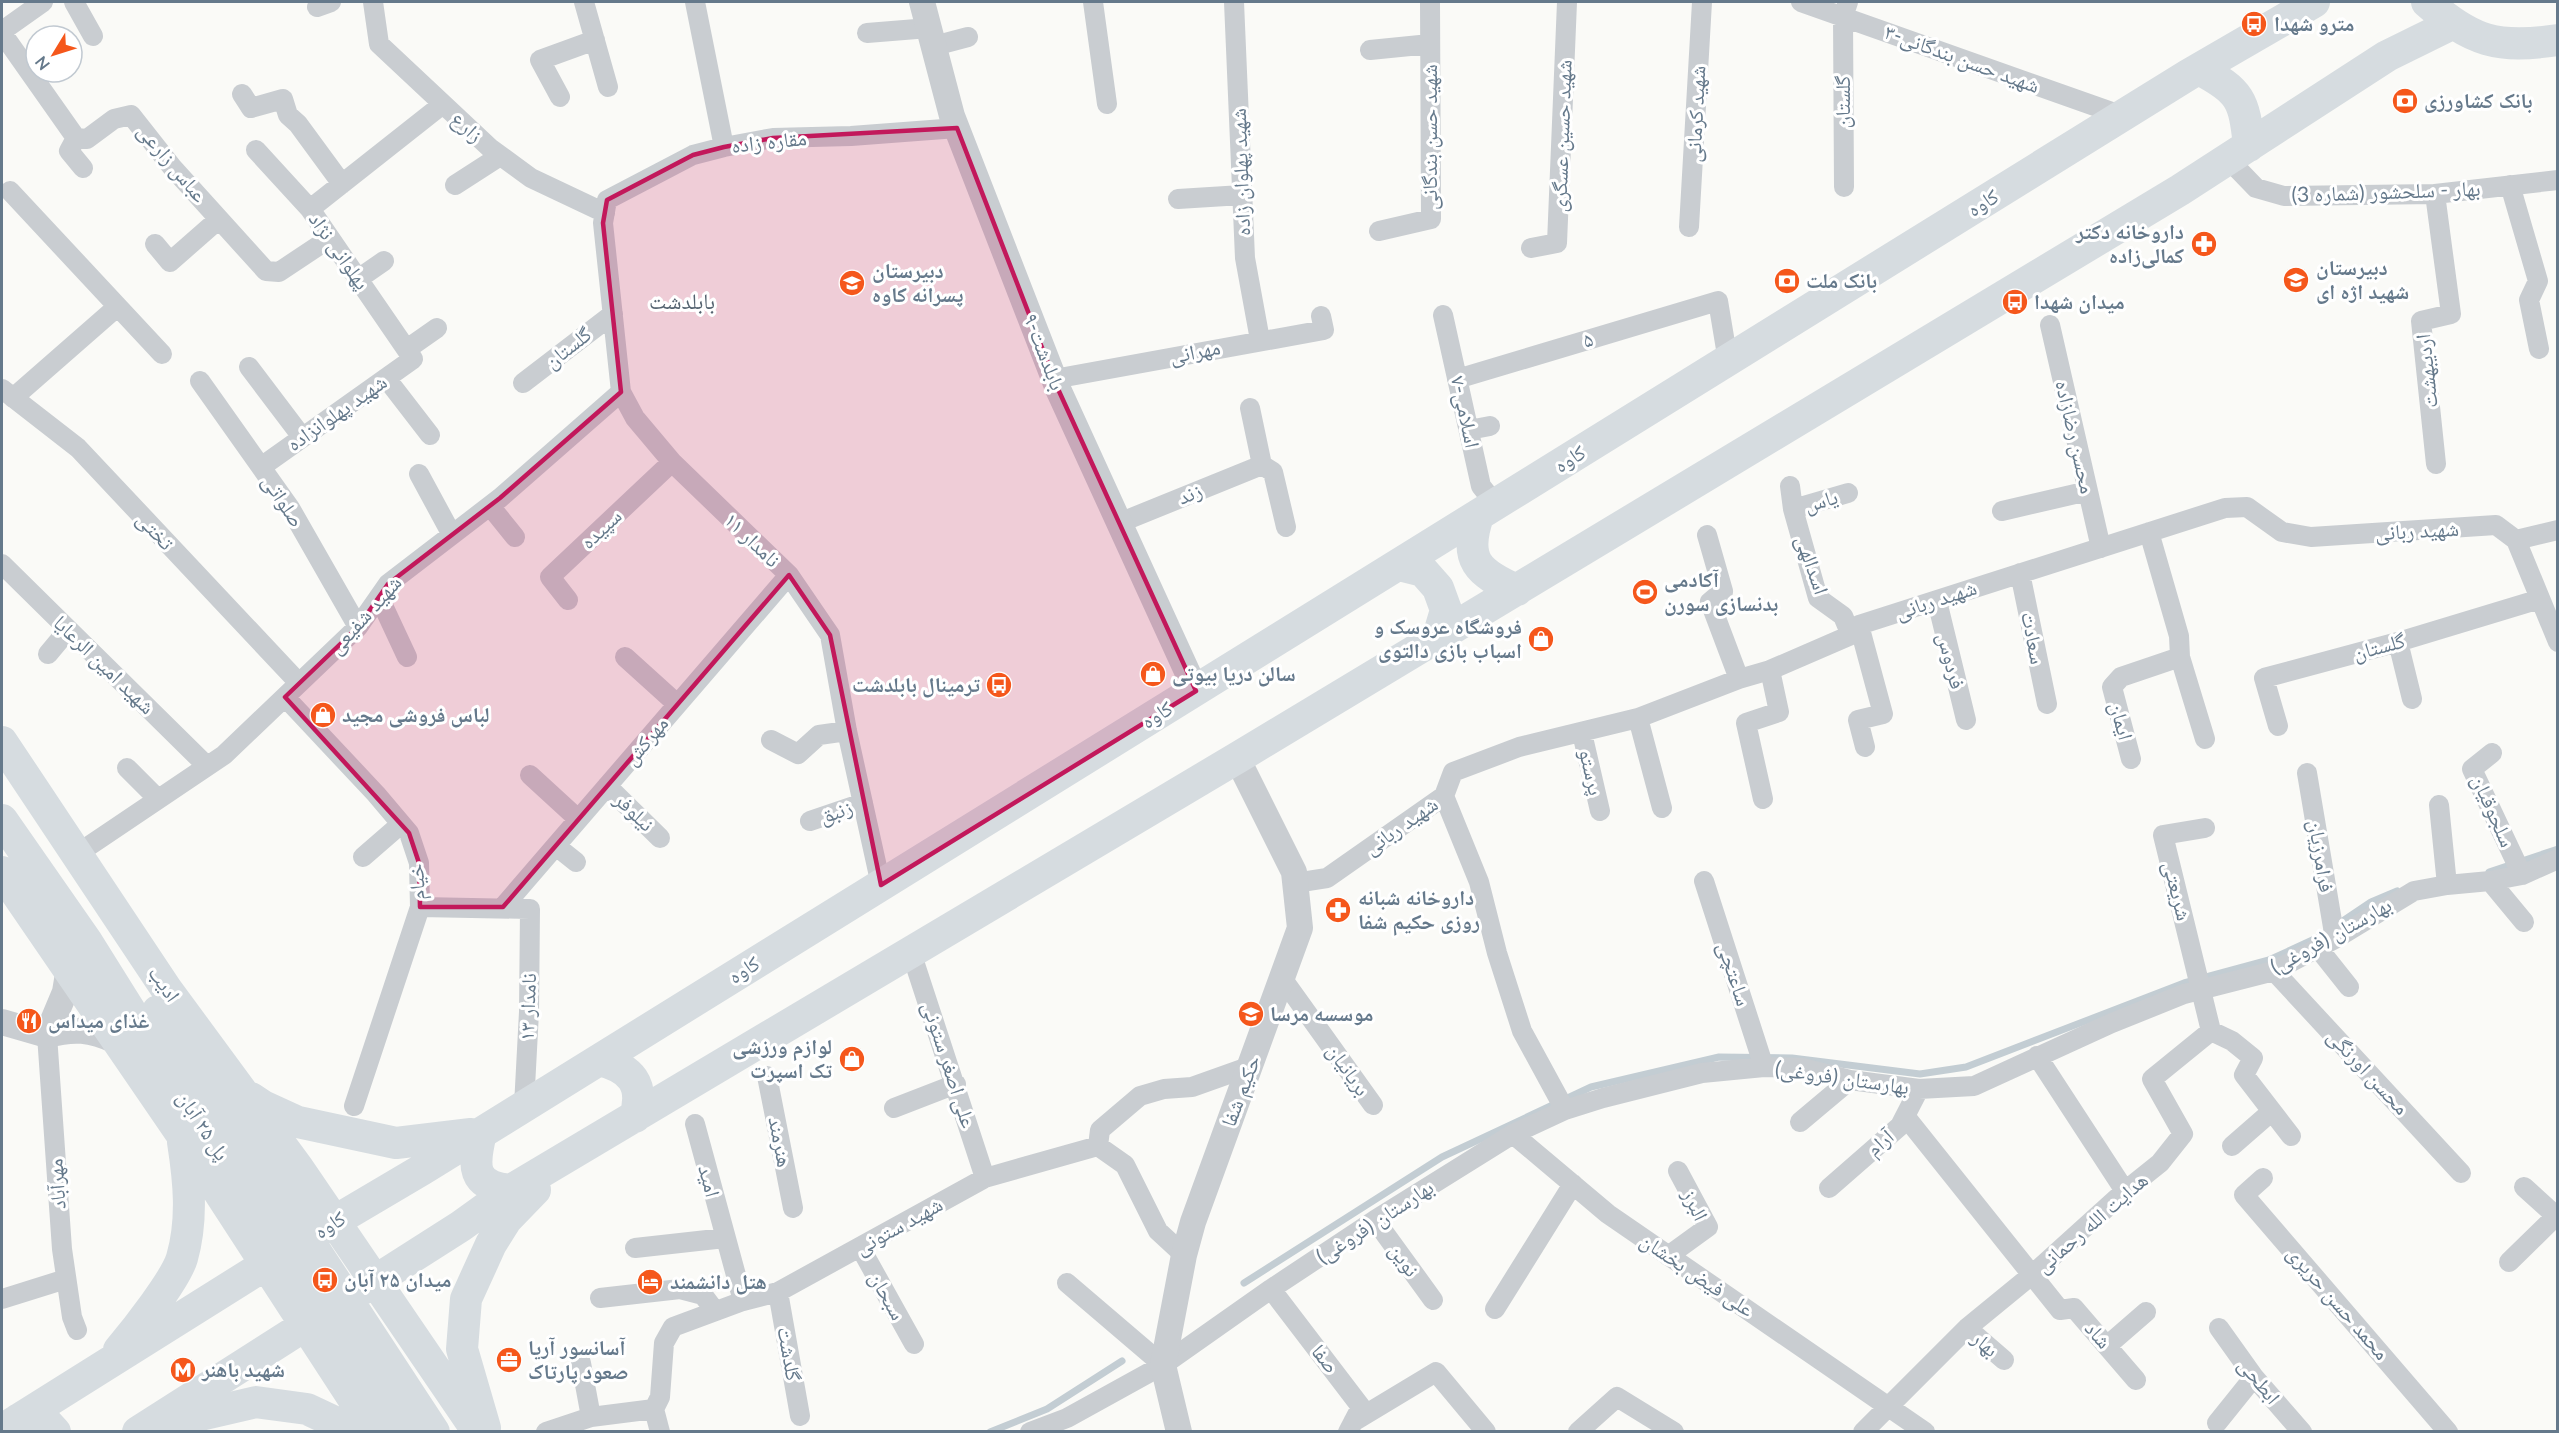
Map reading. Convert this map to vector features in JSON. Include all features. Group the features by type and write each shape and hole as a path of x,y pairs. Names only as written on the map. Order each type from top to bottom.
{"main road":[{"name":"کاوه","path":"7,1423 106,1366 335,1221 481,1133 2199,69 2314,2"},
{"path":"2427,2 2452,24 2486,40 2522,45 2558,40"},
{"path":"141,1429 375,1282 461,1226 511,1190 1237,758 2171,196 2387,56 2452,24"},
{"path":"2199,69 2228,85 2245,111 2238,152"},
{"path":"1487,510 1471,537 1472,551 1481,569 1492,579 1517,590"},
{"path":"1399,565 1423,571 1438,588 1446,610 1437,637"},
{"name":"ادیب","path":"2,741 167,990 335,1221 375,1282"},
{"name":"پل ۲۵ آبان","path":"2,780 106,932 434,1431"},
{"name":"پل ۲۵ آبان","path":"2,820 87,942 199,1121 407,1431"},
{"path":"2,872 182,1135 375,1431"},
{"path":"116,1041 138,1046 158,1046 172,1027 174,1014 167,990"},
{"path":"599,1060 623,1068 633,1079 639,1092 635,1117"},
{"path":"243,1092 263,1106 298,1122 396,1143 481,1133 474,1160 482,1180 495,1188 511,1190"},
{"path":"106,1366 130,1337 182,1260 190,1210 182,1135"},
{"path":"487,1431 462,1349 466,1299 491,1244 506,1220 567,1157"},
{"path":"375,1282 478,1431"},
{"path":"141,1429 256,1402 307,1409 356,1431"},
{"path":"7,1423 45,1421 55,1431"}],"street":[{"path":"43,2 2,32 76,138 69,151 83,168"},
{"path":"74,2 93,36"},
{"name":"زارع","path":"373,2 379,44 500,156 531,178 605,213"},
{"path":"584,2 608,87"},
{"path":"695,2 724,147"},
{"name":"۹-بابلدشت","path":"922,2 957,128 1054,379 1196,691"},
{"path":"1093,2 1107,104"},
{"name":"شهید پهلوان زاده","path":"1234,2 1245,258 1260,340"},
{"name":"شهید حسن بندگانی","path":"1379,231 1431,219 1430,2"},
{"name":"شهید حسین عسگری","path":"1531,248 1557,243 1567,2"},
{"name":"شهید کرمانی","path":"1689,226 1702,2"},
{"name":"۳-شهید حسن بندگانی","path":"1801,2 1845,9 2123,116"},
{"name":"گلستان","path":"1844,187 1845,9"},
{"path":"867,33 968,37"},
{"path":"560,97 540,60 595,40"},
{"path":"1370,50 1430,44"},
{"path":"242,94 250,108 283,99 288,115 298,124 342,184"},
{"path":"310,209 443,104"},
{"name":"عباس زارعی","path":"76,138 87,139 114,119 131,115 172,167 266,271 279,272 330,238"},
{"name":"مقاره زاده","path":"605,213 607,200 693,155 724,147 773,138 851,136 957,128"},
{"name":"پهلوانی نژاد","path":"256,150 310,209 410,354"},
{"name":"بهار - سلحشور (شماره 3)","path":"2238,152 2256,188 2283,196 2435,194 2558,180"},
{"path":"454,185 500,156"},
{"path":"2510,185 2538,281 2529,300 2539,349"},
{"path":"10,191 162,354"},
{"name":"اردیبهشت","path":"2435,194 2451,314 2421,321 2436,464"},
{"path":"1178,199 1242,195"},
{"name":"۱۱ نامدار","path":"605,213 603,223 621,392 635,418 672,462 789,575 830,635 847,731 881,885"},
{"path":"155,244 170,262 219,219"},
{"path":"358,279 384,261"},
{"name":"۵","path":"1457,379 1718,302 1728,361"},
{"path":"7,393 117,307"},
{"name":"گلستان","path":"523,383 612,314"},
{"name":"۷-اسلامی","path":"1443,315 1487,510"},
{"name":"مهرانی","path":"1054,379 1324,330 1321,316"},
{"name":"محسن رضازاده","path":"2050,325 2101,548"},
{"name":"شهید پهلوانزاده","path":"261,467 386,378 437,328"},
{"path":"249,367 302,437"},
{"path":"386,378 430,435"},
{"name":"صلواتی","path":"200,381 290,508 358,627"},
{"name":"شهید شفیعی","path":"77,854 224,755 358,627 388,584 490,506 621,392"},
{"name":"تختی","path":"7,393 78,448 292,690"},
{"path":"1250,408 1262,465 1273,472 1286,527"},
{"path":"1469,430 1490,426"},
{"name":"سپیده","path":"568,600 550,577 672,462"},
{"name":"زند","path":"1119,523 1262,465"},
{"path":"419,474 452,535"},
{"name":"اسدالهی","path":"1790,486 1793,509 1818,598 1843,616 1855,630 1883,714 1858,720 1865,747"},
{"path":"2002,511 2088,491"},
{"name":"یاس","path":"1793,509 1848,493"},
{"path":"490,506 514,537"},
{"name":"شهید ربانی","path":"1295,883 1327,879 1444,795 1453,772 1519,747 1638,718 1739,679 1770,670 1855,630 2020,573 2225,508 2247,507 2282,532 2311,537 2496,525 2516,540"},
{"path":"2558,530 2516,540 2558,642"},
{"path":"2149,532 2179,636 2180,657 2205,739"},
{"path":"1707,535 1723,591 1710,602 1739,679"},
{"name":"شهید امین الرعایا","path":"2,564 207,766"},
{"name":"سعادت","path":"2020,573 2047,704"},
{"name":"مهرکش","path":"503,907 789,575"},
{"path":"379,597 406,657"},
{"name":"گلستان","path":"2278,726 2264,678 2398,642 2540,599"},
{"name":"فردوس","path":"1937,601 1966,720"},
{"path":"48,654 68,630"},
{"path":"2398,642 2412,699"},
{"path":"625,657 677,704"},
{"name":"ایمان","path":"2131,759 2112,687 2121,677 2180,657"},
{"path":"1763,799 1746,723 1779,712 1770,670"},
{"name":"خیام","path":"292,690 409,833 419,863 420,907 354,1106"},
{"path":"1638,718 1662,808"},
{"path":"771,740 798,754 819,735 847,731"},
{"name":"پرستو","path":"1582,733 1599,811"},
{"name":"سلجوقیان","path":"2492,753 2472,769 2519,868"},
{"name":"حکیم شفا","path":"1163,1365 1184,1255 1193,1222 1300,928 1294,872 1237,758"},
{"path":"127,768 158,800"},
{"name":"فرامرزیان","path":"2307,773 2330,935"},
{"path":"530,775 578,819"},
{"name":"نیلوفر","path":"607,786 660,838"},
{"path":"1444,795 1479,882 1522,1031 1561,1104"},
{"name":"زنبق","path":"810,821 863,803"},
{"path":"2439,805 2446,879"},
{"path":"363,857 401,824"},
{"name":"شریعتی","path":"2200,982 2163,835 2205,828"},
{"path":"556,846 576,862"},
{"name":"بهارستان (فروغی)","path":"1030,1431 1070,1425 1163,1365 1375,1220 1561,1104 1603,1098 1761,1058 1850,1080 1919,1089 1974,1086 2037,1056 2174,998 2200,982 2274,971 2330,935 2414,891 2446,879 2490,881 2519,868 2558,859"},
{"name":"ساعتچی","path":"1704,881 1761,1058"},
{"path":"2490,881 2524,922"},
{"path":"420,907 503,907"},
{"name":"۱۳ نامدار","path":"503,907 530,909 530,1012 524,1106"},
{"path":"2330,935 2349,987"},
{"name":"علی اصغر ستونی","path":"911,952 956,1084 985,1179"},
{"path":"47,1035 65,992 69,968"},
{"name":"محسن اورنگی","path":"2274,971 2461,1173"},
{"name":"بریانیان","path":"1282,978 1372,1105"},
{"path":"2200,982 2211,1031 2232,1041 2253,1058 2244,1075 2291,1136"},
{"path":"2,1022 47,1035 69,1029 100,1034 116,1041"},
{"name":"هدایت الله رحمانی","path":"1863,1431 1967,1328 2033,1274 2125,1191 2160,1164 2183,1134 2152,1079 2211,1031"},
{"name":"مهرآباد","path":"47,1035 62,1250 72,1317 77,1330"},
{"path":"2037,1056 2125,1191"},
{"path":"1184,1255 1158,1231 1125,1165 1098,1146 1100,1130 1140,1096 1164,1089 1192,1087 1251,1066"},
{"name":"هنرمند","path":"766,1076 793,1208"},
{"path":"1800,1122 1850,1080"},
{"path":"894,1108 956,1084"},
{"name":"آرام","path":"1829,1188 1900,1125 1919,1089"},
{"path":"2232,1146 2271,1112"},
{"path":"1905,1116 2033,1274"},
{"name":"امید","path":"695,1124 743,1301"},
{"name":"علی فیض بخشان","path":"1513,1134 1608,1214 1925,1431"},
{"name":"شهید ستونی","path":"660,1431 654,1408 660,1397 664,1343 673,1327 743,1301 778,1292 985,1179 1098,1146"},
{"name":"البرز","path":"1668,1256 1708,1227 1678,1172"},
{"name":"محمد حسن حریری","path":"2263,1178 2244,1195 2448,1431"},
{"path":"1495,1309 1573,1184"},
{"path":"2509,1262 2557,1217 2524,1187"},
{"name":"نوین","path":"1375,1220 1433,1300"},
{"path":"635,1248 725,1238"},
{"name":"سبحان","path":"860,1247 914,1344"},
{"name":"شاد","path":"2033,1274 2060,1310 2074,1308 2136,1380"},
{"path":"2,1299 66,1279"},
{"path":"1067,1283 1163,1365 1179,1431"},
{"path":"600,1298 680,1289 704,1295 716,1311"},
{"name":"صفا","path":"1271,1289 1361,1407 1351,1427"},
{"name":"گلدشت","path":"778,1292 800,1416"},
{"path":"2108,1345 2146,1312"},
{"name":"بهار","path":"1967,1328 2004,1360"},
{"name":"ابطحی","path":"2218,1328 2254,1377 2302,1431"},
{"path":"581,1363 591,1418"},
{"path":"1351,1427 1436,1372 1486,1431"},
{"path":"2217,1423 2254,1377"},
{"path":"1578,1431 1617,1397 1674,1431"},
{"path":"546,1431 591,1418 654,1408"}],"highlighted area":[{"path":"957,128 1058,389 1196,691 881,885 830,635 789,575 503,907 420,907 419,863 409,833 285,697 358,627 388,584 500,498 621,392 603,223 607,200 693,155 724,147 773,138"}],"waterway":[{"path":"2489,872 2558,849"},
{"path":"1244,1283 1442,1157 1591,1087 1719,1057 1792,1058 1920,1074 1966,1067 2184,983 2269,960 2319,937 2371,902 2397,891"},
{"path":"990,1432 1047,1409 1122,1361"}],"place":[{"name":"مترو شهدا","path":"2254,24"},
{"name":"بانک کشاورزی","path":"2405,101"},
{"name":"داروخانه دکتر کمالی‌زاده","path":"2204,244"},
{"name":"دبیرستان شهید اژه ای","path":"2296,280"},
{"name":"بانک ملت","path":"1787,281"},
{"name":"دبیرستان پسرانه کاوه","path":"852,283"},
{"name":"میدان شهدا","path":"2015,302"},
{"name":"آکادمی بدنسازی سورن","path":"1645,592"},
{"name":"فروشگاه عروسک و اسباب بازی دالتوی","path":"1541,639"},
{"name":"سالن دریا بیوتی","path":"1153,674"},
{"name":"ترمینال بابلدشت","path":"999,685"},
{"name":"لباس فروشی مجید","path":"323,715"},
{"name":"داروخانه شبانه‌ روزی حکیم شفا","path":"1338,910"},
{"name":"موسسه مرسا","path":"1251,1014"},
{"name":"غذای میداس","path":"29,1021"},
{"name":"لوازم ورزشی تک اسپرت","path":"852,1059"},
{"name":"میدان ۲۵ آبان","path":"325,1280"},
{"name":"هتل دانشمند","path":"650,1282"},
{"name":"آسانسور آریا صعود پارتاک","path":"509,1360"},
{"name":"شهید باهنر","path":"183,1370"}],"district":[{"name":"بابلدشت","path":"682,301"}]}
